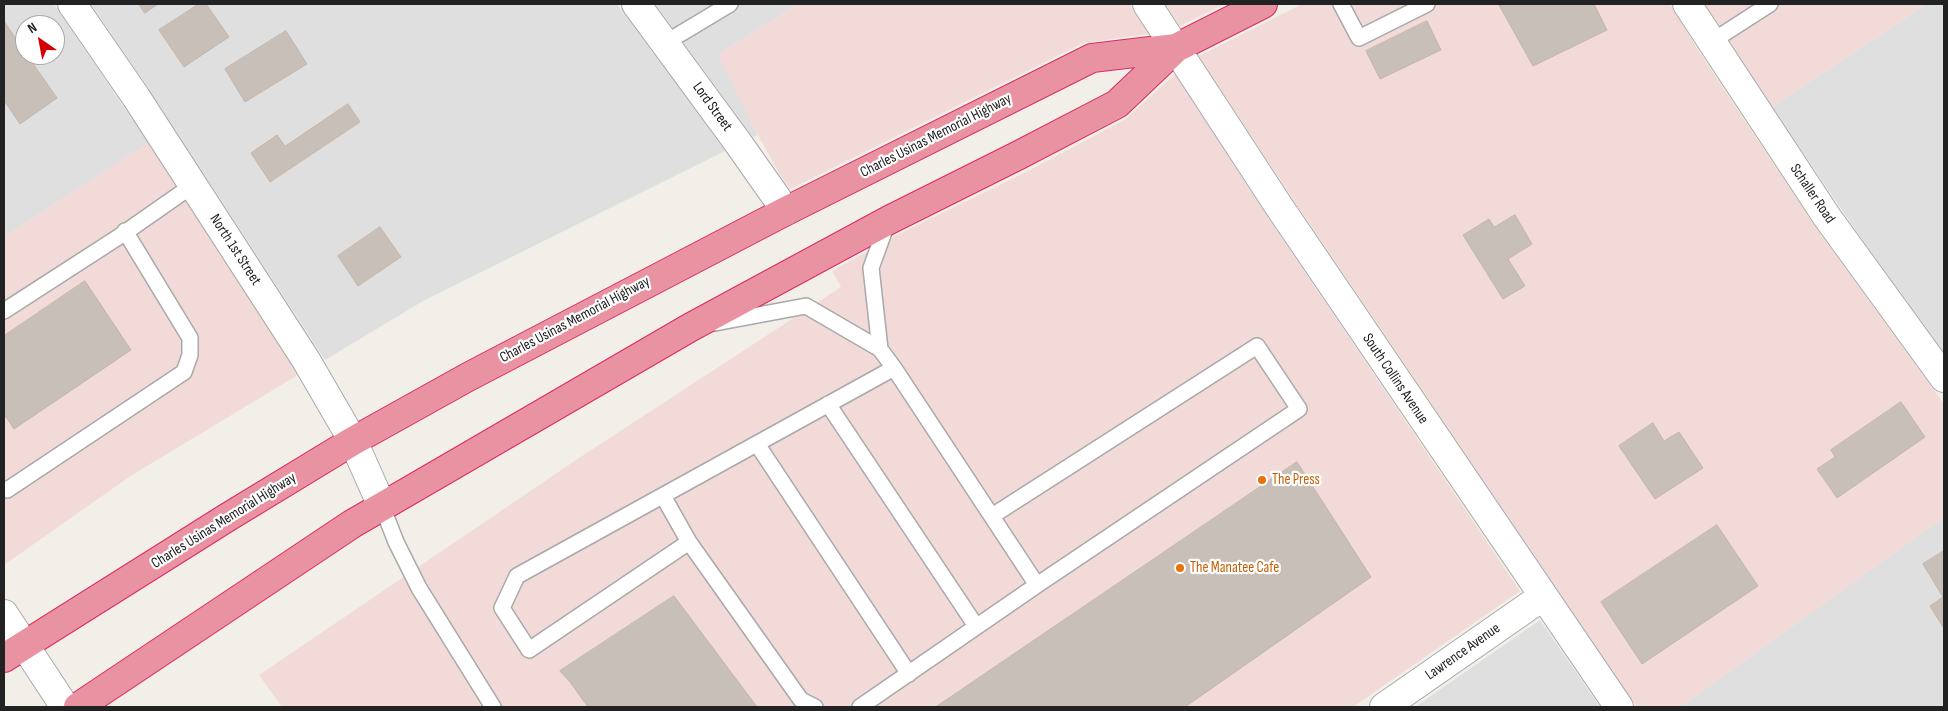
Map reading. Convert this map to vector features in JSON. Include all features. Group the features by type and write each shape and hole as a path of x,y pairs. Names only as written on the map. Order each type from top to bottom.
{"highway":[{"name":"Charles Usinas Memorial Highway","path":"78,707 352,524 382,506 692,327 889,220 1117,104 1176,48 1263,4"},
{"name":"Charles Usinas Memorial Highway","path":"14,651 353,441 584,315 786,211 1092,58 1176,48"}],"street":[{"name":"North 1st Street","path":"72,4 193,184 306,360 353,441 382,506"},
{"name":"Lord Street","path":"636,4 786,211"},
{"name":"South Collins Avenue","path":"1147,4 1278,205 1542,597 1619,707"},
{"name":"Schaller Road","path":"1687,4 1827,217 1944,378"},
{"name":"Lawrence Avenue","path":"1384,707 1542,597"},
{"path":"4,614 14,651 65,707"}],"lane":[{"path":"665,44 730,4"},
{"path":"1341,4 1359,38 1427,4"},
{"path":"1711,42 1770,4"},
{"path":"4,311 125,232 193,184"},
{"path":"880,349 871,268 889,220"},
{"path":"4,489 7,490 184,372 190,355 190,338 125,232"},
{"path":"692,327 806,306 880,349 1037,585"},
{"path":"860,707 976,626 1299,409 1257,346 992,516"},
{"path":"689,542 529,650 502,608 517,576 894,368"},
{"path":"828,404 976,626"},
{"path":"757,444 909,674"},
{"path":"663,496 689,542 801,700 815,707"},
{"path":"382,506 396,542 419,588 493,707"}],"shaded area":[{"path":"4,4 54,4 61,15 15,15 15,65 65,65 65,20 148,143 4,237"},
{"path":"91,4 617,4 725,151 423,301 325,360 149,89"},
{"path":"655,4 797,4 718,55 758,135 753,137"},
{"path":"797,4 1129,4 1149,34 1083,43 790,189 758,135 718,55"},
{"path":"1165,4 1224,4 1180,26"},
{"path":"1302,4 1670,4 1698,50 1814,225 1944,404 1944,517 1680,707 1637,707 1291,196 1199,56"},
{"path":"1705,4 1927,4 1772,107"},
{"path":"1927,4 1944,4 1944,352 1863,241 1772,107"},
{"path":"1175,74 1265,213 1520,591 1353,707 282,707 259,675 579,458 841,287 832,271 897,235 1028,171 1126,119"},
{"path":"148,143 298,375 132,475 4,565 4,237"},
{"path":"1944,517 1944,707 1680,707"},
{"path":"1540,620 1600,707 1415,707"}],"building":[{"path":"139,4 158,4 145,13"},
{"path":"199,4 206,4 229,37 184,67 159,30"},
{"path":"1594,4 1607,30 1533,66 1499,5"},
{"path":"4,21 15,37 15,65 34,65 57,98 20,124 4,100"},
{"path":"1427,21 1441,50 1380,79 1366,51"},
{"path":"286,31 307,64 245,102 225,69"},
{"path":"348,104 360,122 270,182 251,153 277,135 285,146"},
{"path":"1515,215 1532,244 1508,259 1525,286 1503,299 1463,235 1489,219 1494,227"},
{"path":"380,227 401,257 358,286 338,256"},
{"path":"85,281 131,350 14,429 4,414 4,336"},
{"path":"1901,402 1925,437 1837,498 1817,469 1835,457 1831,450"},
{"path":"1653,423 1664,441 1679,432 1703,468 1655,499 1619,446"},
{"path":"1297,462 1371,577 1185,707 936,707"},
{"path":"1717,525 1758,586 1642,664 1601,602"},
{"path":"1944,551 1943,627 1930,606 1943,597 1923,564"},
{"path":"674,596 757,707 588,707 560,671"}],"place":[{"name":"The Press","path":"1262,480"},
{"name":"The Manatee Cafe","path":"1180,568"}]}
